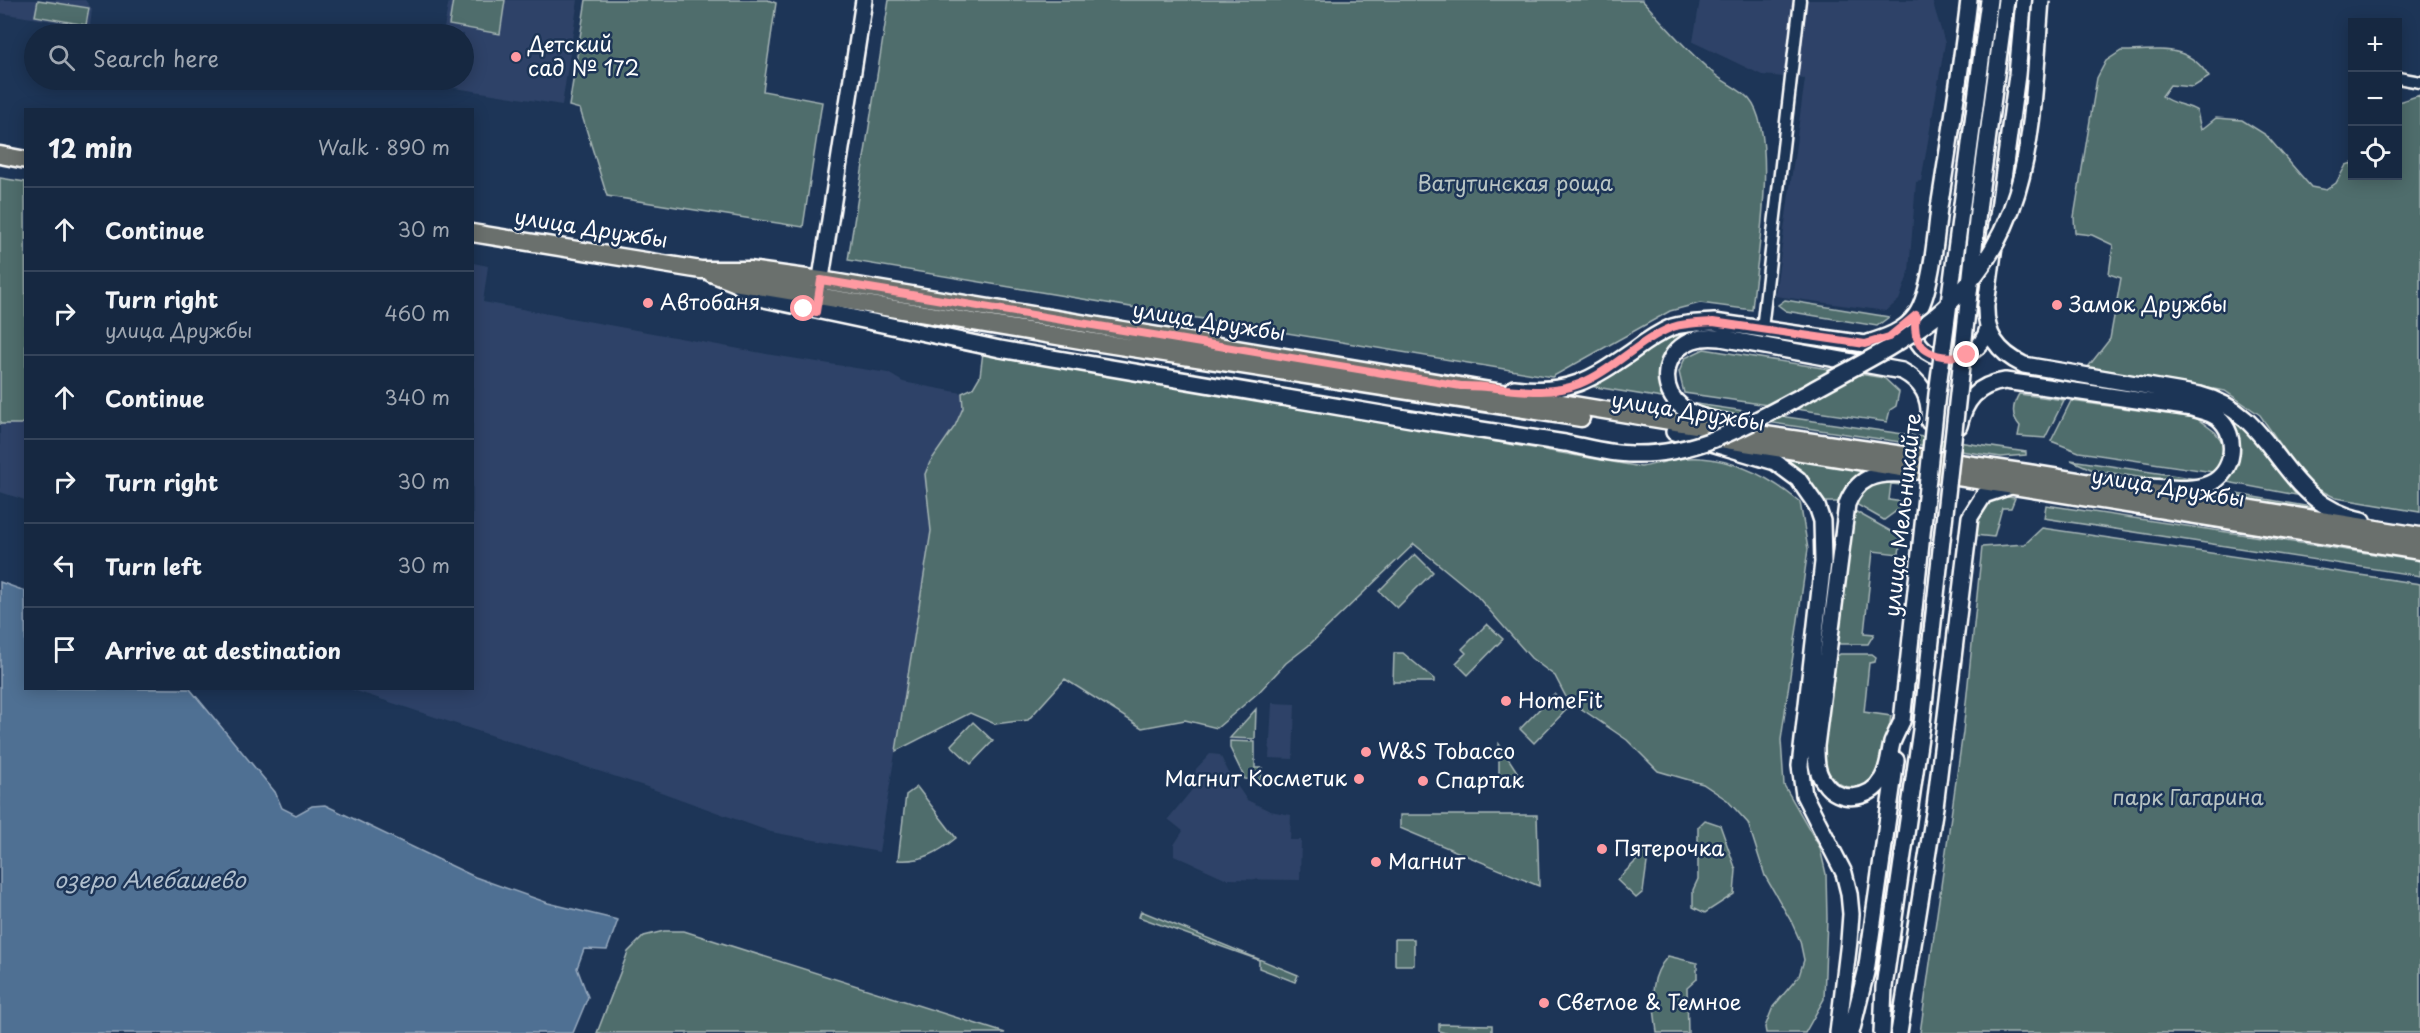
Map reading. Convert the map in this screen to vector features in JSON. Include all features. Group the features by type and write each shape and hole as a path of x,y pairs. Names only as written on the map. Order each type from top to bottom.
{"main road":[{"path":"816,312 864,0"},
{"path":"1969,0 1931,264 1916,315 1914,330 1916,339 1926,350 1946,358 1975,351 1982,344 1988,328"},
{"name":"улица Мельникайте","path":"1851,1033 1866,972 1902,721 1932,444 1989,0"},
{"name":"улица Мельникайте","path":"1882,1033 1884,987 1922,723 1979,202 2006,0"},
{"path":"2024,0 2017,75 1986,304 1988,328 2000,350 2024,365 2200,394 2227,403 2251,421 2300,487 2320,504 2350,518 2420,535"},
{"path":"734,282 755,297 816,312 1000,349 1631,454 1678,450 1720,438 1752,423 1855,366 1932,319 1962,292 1986,264 2003,235 2015,206 2030,129 2041,0"},
{"path":"0,155 24,159"},
{"name":"улица Дружбы","path":"474,232 701,270 749,270 820,287 1081,340 2420,551"},
{"name":"улица Дружбы","path":"701,270 734,282 820,287 1461,386 1676,422 2121,487 2420,535"},
{"path":"1461,386 1562,389 1596,377 1653,337 1673,327 1713,322 1865,344 1889,337 1916,315"},
{"path":"1778,436 1690,412 1671,394 1667,376 1672,356 1686,343 1696,339 1721,338 1887,368 1914,377 1921,384 1930,408 1932,444"},
{"path":"1952,446 1962,411 1971,396 1990,383 2005,381 2207,412 2225,426 2230,437 2231,453 2227,468 2210,483 2192,488 2121,487"},
{"path":"1674,432 1775,462 1798,479 1810,494 1822,521 1823,562 1800,766 1804,795 1844,873 1849,893 1849,941 1838,1033"},
{"path":"1902,721 1893,741 1885,772 1876,786 1859,797 1847,797 1824,784 1819,773 1816,746 1847,504 1859,483 1873,475 1936,473"},
{"path":"1899,1033 1935,807 1970,517 1984,495 2012,486"}],"street":[{"path":"1762,329 1800,0"},
{"path":"2402,79 2420,82"}],"shaded area":[{"path":"0,0 85,0 92,9 90,24 71,24 0,13"},
{"name":"Детский сад № 172","path":"449,0 578,0 562,105 468,90 474,90 474,24 445,24"},
{"path":"1700,0 1932,0 1945,43 1921,181 1916,182 1909,272 1899,300 1886,311 1775,296 1805,79 1762,75 1693,42"},
{"path":"474,263 488,266 483,302 772,355 888,373 903,382 962,393 963,408 955,426 930,462 925,491 931,531 879,852 771,832 647,787 353,690 474,690"},
{"path":"24,422 24,500 0,492 0,424 21,424"},
{"path":"1272,703 1295,704 1293,759 1269,758"},
{"path":"1210,754 1220,755 1231,777 1247,800 1270,811 1291,815 1290,840 1301,840 1300,880 1227,879 1174,855 1174,845 1183,831 1168,819 1191,791 1196,769"}],"green space":[{"path":"38,0 89,8 86,24 35,16"},
{"path":"453,0 505,0 500,34 474,29 474,24 449,24"},
{"path":"586,0 768,0 776,3 763,91 822,102 803,227 607,196 580,109 569,106"},
{"name":"Ватутинская роща","path":"889,0 1642,0 1702,64 1749,99 1758,116 1763,140 1765,169 1764,200 1752,310 1700,303 1670,311 1552,377 848,260"},
{"path":"2121,51 2171,51 2191,58 2209,77 2193,87 2170,85 2162,96 2197,111 2201,130 2216,118 2242,120 2266,135 2311,187 2326,190 2336,183 2348,164 2348,180 2402,180 2402,101 2420,95 2420,512 2336,498 2308,484 2260,415 2225,391 2088,367 2110,339 2121,278 2109,274 2113,245 2092,235 2075,233 2074,217 2097,78 2106,61"},
{"path":"0,178 24,182 24,422 0,424"},
{"path":"1785,300 1889,317 1877,326 1786,311 1778,305"},
{"path":"1685,334 1667,355 1660,370 1662,398 1590,386 1655,342"},
{"path":"1704,349 1884,378 1899,392 1896,406 1890,410 1887,422 1684,393 1679,372 1685,358"},
{"path":"983,352 1641,467 1686,458 1715,460 1754,472 1778,485 1800,502 1808,549 1781,740 1784,785 1820,848 1826,874 1827,919 1824,999 1805,1033 1766,1033 1765,1027 1773,1007 1799,976 1804,960 1800,941 1791,921 1765,876 1748,823 1727,800 1703,784 1658,771 1627,740 1567,699 1555,676 1531,658 1476,595 1414,544 1308,646 1286,663 1259,692 1217,728 1185,720 1142,728 1065,679 1028,720 995,724 970,713 896,751 931,531 925,474 930,462 955,426 963,408 962,393 973,388 980,376"},
{"path":"2019,394 2064,400 2045,438 2018,436 2020,426 2014,411"},
{"path":"2071,401 2196,418 2215,432 2224,444 2223,460 2213,472 2079,452 2051,441"},
{"path":"1683,402 2026,452 2026,455 2001,457 1706,413"},
{"path":"2229,420 2244,423 2296,495 2227,482 2234,466 2236,452"},
{"path":"1774,456 1871,470 1849,485 1840,502 1821,502"},
{"path":"2071,460 2204,480 2183,484 2093,470"},
{"path":"1888,479 1913,480 1912,486 1891,484 1889,500 1903,502 1903,506 1884,520 1854,503 1868,487"},
{"path":"2214,490 2311,507 2319,513 2208,493"},
{"path":"2001,496 2015,498 2011,508 2002,508 1994,537 1974,535 1975,523 1983,505"},
{"path":"2046,505 2420,561 2420,576 2044,518"},
{"path":"1851,509 1901,537 1899,554 1873,551 1864,633 1874,634 1868,644 1839,644 1837,634"},
{"name":"парк Гагарина","path":"2042,528 2420,584 2420,1033 1920,1033 1963,732 1982,547 2025,544"},
{"path":"1415,554 1433,572 1397,608 1379,591"},
{"path":"1487,624 1503,639 1468,675 1456,663 1466,653 1462,649"},
{"path":"1394,653 1403,653 1434,679 1434,682 1393,682"},
{"path":"1840,654 1872,654 1876,657 1875,662 1869,663 1864,712 1891,716 1883,766 1869,783 1860,787 1851,788 1834,780 1828,772 1822,750 1823,724 1834,659"},
{"path":"1554,694 1568,708 1534,743 1520,729"},
{"path":"1256,709 1255,739 1230,738"},
{"path":"973,722 993,741 971,764 951,745"},
{"path":"1230,741 1255,742 1255,768 1262,768 1261,780 1245,779 1230,748"},
{"path":"1499,744 1523,781 1520,783 1499,783"},
{"path":"917,787 956,838 930,855 898,860 906,795"},
{"path":"1400,815 1537,815 1539,886 1400,828"},
{"path":"1705,820 1720,825 1736,870 1734,894 1705,913 1693,907 1693,890 1698,879 1698,827"},
{"path":"1649,848 1643,892 1636,898 1617,880"},
{"path":"1141,911 1298,975 1295,982 1259,968 1259,960 1139,917"},
{"path":"664,931 684,931 1005,1033 597,1033 628,952 644,936"},
{"path":"1395,939 1414,939 1414,965 1395,965"},
{"path":"1668,956 1697,963 1697,979 1687,988 1688,1033 1657,1033 1653,1002 1654,983 1661,965"},
{"path":"1439,1024 1492,1025 1492,1033 1445,1033 1439,1031"}],"water":[{"name":"озеро Алебашево","path":"0,582 24,591 24,690 191,690 275,792 282,808 296,815 312,806 325,805 475,877 548,903 618,920 607,950 584,949 577,968 588,997 573,1033 0,1033"}],"place":[{"name":"Детский сад № 172","path":"516,57"},
{"name":"Автобаня","path":"648,303"},
{"name":"Замок Дружбы","path":"2057,305"},
{"name":"HomeFit","path":"1506,701"},
{"name":"W&S Tobacco","path":"1366,752"},
{"name":"Магнит Косметик","path":"1359,779"},
{"name":"Спартак","path":"1423,781"},
{"name":"Пятерочка","path":"1602,849"},
{"name":"Магнит","path":"1376,862"},
{"name":"Светлое & Темное","path":"1544,1003"}],"route":[{"path":"804,309 816,312 821,280 1461,386 1488,385 1546,391 1577,385 1596,377 1653,337 1673,327 1692,323 1713,322 1865,344 1889,337 1916,315 1914,330 1916,339 1926,350 1946,358 1967,355"}]}
